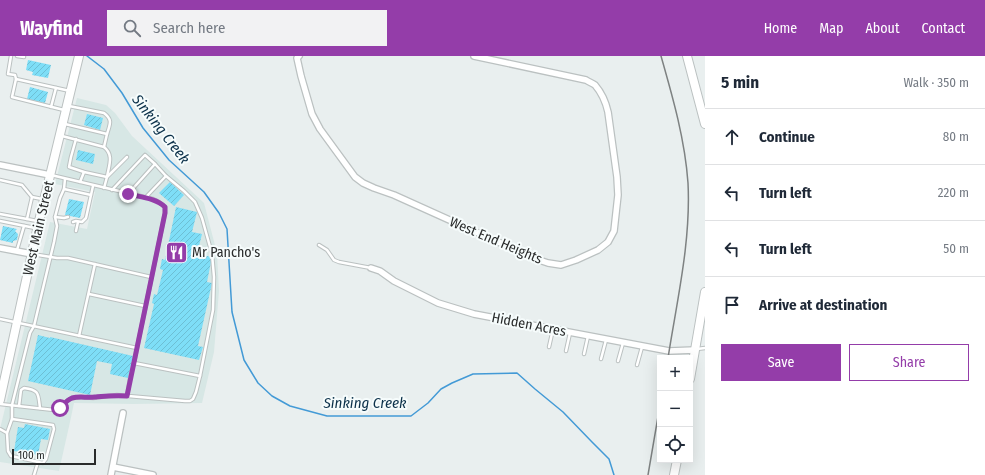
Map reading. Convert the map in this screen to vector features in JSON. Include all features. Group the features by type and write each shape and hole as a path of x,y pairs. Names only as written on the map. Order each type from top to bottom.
{"main road":[{"name":"West Main Street","path":"0,400 44,200 79,56"},
{"path":"687,56 705,124"},
{"path":"693,362 705,292"},
{"path":"674,475 676,463"}],"street":[{"name":"West End Heights","path":"296,57 312,114 320,129 355,177 363,183 394,195 548,263 561,265 598,250 608,242 614,232 618,195 608,112 606,103 601,94 595,85 586,80 474,56"},
{"path":"0,165 50,175"},
{"path":"0,248 32,254"},
{"name":"Hidden Acres","path":"371,268 380,271 394,281 438,303 474,314 669,351 695,350"},
{"path":"111,475 123,413"},
{"path":"113,467 153,475"}],"lane":[{"path":"12,56 8,74 16,75 12,97 51,107 104,113 111,121 104,147"},
{"path":"17,56 24,57"},
{"path":"16,79 70,91"},
{"path":"51,107 56,88"},
{"path":"63,123 108,134"},
{"path":"60,135 104,147 109,152 110,157 104,188"},
{"path":"76,139 69,167 107,177"},
{"path":"0,404 54,410 60,408 72,398 80,397 93,398 117,395 193,400 200,376 214,310 212,254 202,218 195,202 145,155 112,190"},
{"path":"107,177 127,157"},
{"path":"128,194 155,164"},
{"path":"80,182 84,172"},
{"path":"50,175 153,200 159,202 165,207 127,396"},
{"path":"145,198 166,176"},
{"path":"12,419 53,425 54,429 46,459 43,463 11,456 8,451 8,432 12,419 12,406 51,257 57,226 56,217 60,198 64,189 65,179"},
{"path":"0,180 22,185 32,197 44,200"},
{"path":"76,231 75,221 82,222 86,218 93,186"},
{"path":"64,189 91,195"},
{"path":"27,219 32,197"},
{"path":"0,214 27,219 39,225"},
{"path":"56,217 68,217"},
{"path":"0,221 24,226 39,225"},
{"path":"17,251 24,226"},
{"path":"319,245 327,250 334,260 371,268"},
{"path":"32,254 68,258 151,277"},
{"path":"79,336 95,264"},
{"path":"88,294 145,306"},
{"path":"0,319 136,348"},
{"path":"549,347 553,329"},
{"path":"566,351 570,332"},
{"path":"584,354 588,336"},
{"path":"601,358 606,339"},
{"path":"618,361 623,343"},
{"path":"638,365 642,346"},
{"path":"695,350 705,348"},
{"path":"134,363 200,376"},
{"path":"19,406 21,390 24,388 36,390 38,393 40,408"},
{"path":"0,429 8,432"},
{"path":"34,475 38,462"}],"shaded area":[{"path":"77,98 106,105 115,113 132,136 204,203 217,253 219,291 214,352 202,403 74,403 59,471 0,462 0,429 50,222 87,229 95,192 55,184"}],"building":[{"path":"28,60 51,65 48,78 32,75 33,72 26,70"},
{"path":"30,87 48,92 45,103 27,99"},
{"path":"87,114 103,118 100,130 84,125"},
{"path":"78,150 95,154 93,164 76,160"},
{"path":"170,182 184,195 174,206 159,193"},
{"path":"69,199 84,202 80,218 65,215"},
{"path":"176,207 197,212 192,232 202,234 197,254 212,257 207,282 212,283 198,346 203,347 199,360 144,348 154,304 152,303 154,294 157,295 163,270 160,269 162,259 165,260"},
{"path":"3,226 17,229 15,231 18,234 17,240 13,241 13,243 0,240"},
{"path":"38,335 133,356 128,378 110,374 112,364 97,361 90,395 28,381"},
{"path":"25,424 50,429 48,440 41,439 38,455 14,451 18,427 24,428"}],"waterway":[{"name":"Sinking Creek","path":"87,56 104,69 122,93 143,128 169,160 204,192 219,213 227,229 232,312 244,360 258,383 272,396 290,406 327,416 411,416 428,403 441,389 473,374 517,373 563,412 609,459 614,475"}],"railway":[{"path":"661,56 681,135 688,183 685,249 669,355"},
{"path":"648,475 657,422"}],"place":[{"name":"Mr Pancho's","path":"176,252"}],"route":[{"path":"60,408 72,398 93,398 108,395 127,396 165,213 165,207 159,202 128,194"}]}
